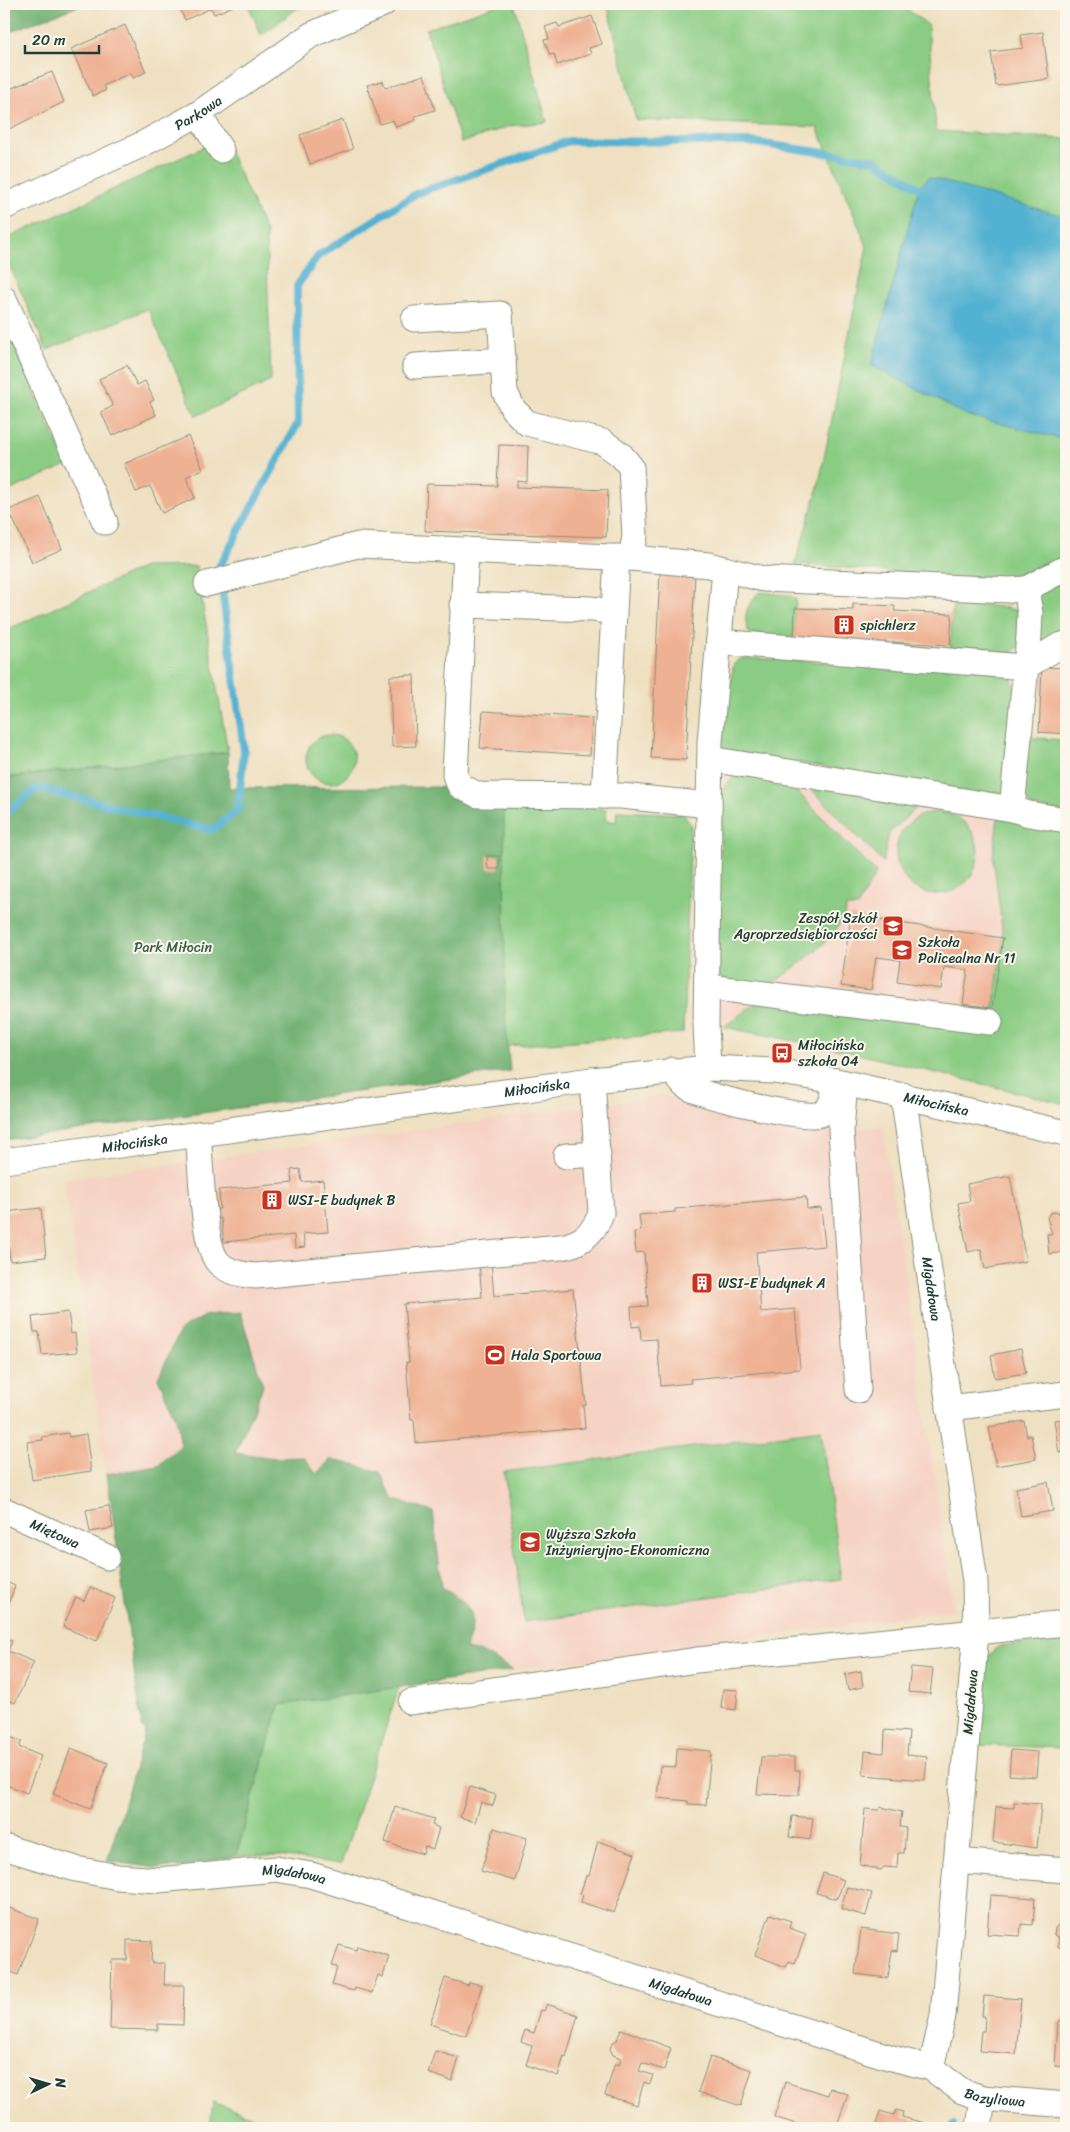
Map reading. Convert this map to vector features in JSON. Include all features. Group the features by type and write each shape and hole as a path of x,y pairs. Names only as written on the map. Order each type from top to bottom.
{"street":[{"name":"Parkowa","path":"4,207 141,145 198,114 311,35 383,4"},
{"path":"198,114 221,150"},
{"path":"4,299 105,522"},
{"path":"414,319 500,314 505,392 513,409 527,422 603,442 621,455 631,467 635,536 624,557 613,612 604,796"},
{"path":"415,366 503,360"},
{"path":"207,584 358,545 624,557 709,565 763,580 1010,590 1026,589 1066,568"},
{"path":"466,550 455,775 460,786 478,795 604,796 709,805"},
{"path":"708,1068 706,1025 710,759 725,569"},
{"path":"1012,809 1030,628 1026,589"},
{"path":"462,604 573,608 613,612"},
{"path":"719,642 1025,667 1059,646 1066,644"},
{"path":"710,759 1012,809 1029,814 1066,820"},
{"path":"708,987 990,1022"},
{"name":"Miłocińska","path":"4,1160 592,1080 672,1070 708,1068 774,1071 841,1082 1066,1133"},
{"path":"672,1070 684,1085 702,1094 813,1116 821,1115 828,1110 841,1082"},
{"path":"198,1134 208,1239 214,1255 228,1269 256,1276 572,1245 591,1233 601,1213 592,1080"},
{"path":"841,1082 841,1130 858,1390"},
{"name":"Migdałowa","path":"4,1847 76,1869 118,1877 158,1880 276,1869 311,1875 892,2058 931,2068 943,2016 976,1632 975,1581 903,1095"},
{"path":"566,1156 598,1154"},
{"path":"949,1408 1066,1394"},
{"name":"Miętowa","path":"4,1510 108,1557"},
{"path":"412,1702 697,1660 1066,1623"},
{"path":"956,1861 1066,1870"},
{"name":"Bazyliowa","path":"931,2068 962,2091 983,2098 1066,2105"},
{"path":"979,2128 983,2098"}],"shaded area":[{"name":"Zespół Szkół Agroprzedsiębiorczości","path":"718,765 998,817 1066,1104 841,1050 719,1026"},
{"name":"Wyższa Szkoła Inżynieryjno-Ekonomiczna","path":"662,1096 758,1117 792,1121 823,1131 883,1127 954,1610 513,1670 279,1705 236,1856 133,1865 107,1861 146,1730 142,1728 64,1179"}],"green space":[{"path":"4,4 84,4 4,34"},
{"path":"248,4 303,4 261,35"},
{"path":"501,4 514,4 547,122 510,126 461,143 426,29"},
{"path":"607,4 900,4 928,25 936,131 1066,139 1066,562 1018,582 795,564 818,488 867,246 817,127 636,120"},
{"path":"208,145 227,146 266,232 271,381 196,416 148,309 47,350 4,253 4,240"},
{"path":"4,323 67,465 4,493"},
{"path":"196,566 228,752 4,778 4,631 144,567"},
{"path":"1066,579 1066,634 1031,655 1036,594"},
{"path":"759,592 789,595 796,599 794,638 749,633 746,621 747,611"},
{"path":"953,601 1018,611 1019,647 1005,656 950,651"},
{"path":"742,658 995,670 1011,678 1015,687 1004,798 723,750 719,742 734,664"},
{"path":"330,735 339,737 347,742 352,750 354,759 352,768 347,776 339,781 330,783 321,781 313,776 308,768 306,759 308,750 313,742 321,737"},
{"path":"1022,737 1066,740 1066,812 1032,807 1022,793"},
{"name":"Park Miłocin","path":"228,752 229,788 451,787 504,803 505,1016 510,1071 4,1140 4,778"},
{"path":"735,776 786,780 876,873 857,907 847,907 842,920 825,942 768,987 724,981 717,973 722,795 724,786"},
{"path":"805,783 922,803 889,833 883,862"},
{"path":"504,803 606,809 606,820 616,822 617,811 684,814 691,825 683,1033 507,1046 505,1017 437,892"},
{"path":"929,812 945,812 960,819 971,830 978,845 975,869 966,882 945,894 929,894 914,887 903,876 896,861 896,845 903,830 914,819"},
{"path":"998,817 1066,827 1066,1104 841,1050 724,1027 758,1001 993,1010 1003,937 993,856"},
{"path":"240,1312 263,1386 235,1453 276,1458 304,1457 316,1474 331,1459 380,1472 393,1499 433,1512 442,1587 467,1606 472,1618 472,1626 466,1649 483,1653 513,1670 279,1705 236,1856 184,1867 156,1868 107,1861 146,1730 142,1728 107,1474 158,1466 181,1445 176,1417 158,1378 181,1329 206,1315"},
{"path":"821,1430 841,1579 524,1622 504,1472"},
{"path":"1066,1640 1066,1748 975,1745 983,1660 1000,1646"},
{"path":"399,1687 341,1864 278,1856 236,1856 279,1705"},
{"path":"213,2102 281,2128 210,2128"}],"water":[{"path":"929,177 1066,217 1066,426 1061,439 966,415 871,365 919,188"}],"building":[{"path":"177,4 236,5 214,14 211,8 185,20"},
{"path":"592,16 602,44 589,48 591,54 557,65 554,54 550,55 544,40 549,39 545,27 557,23 559,27"},
{"path":"125,25 146,72 133,78 131,73 117,79 103,86 106,90 93,96 71,49"},
{"path":"1043,32 1049,79 996,86 991,52 1023,48 1021,35"},
{"path":"52,72 64,102 5,131 4,91"},
{"path":"424,75 435,110 415,116 416,120 396,127 393,120 380,124 367,85 383,81 385,88"},
{"path":"343,120 353,149 310,164 300,135"},
{"path":"127,365 137,385 145,381 154,400 150,402 156,415 112,436 101,412 113,406 99,379"},
{"path":"188,436 203,469 186,477 195,498 162,513 150,486 136,492 124,464"},
{"path":"499,445 528,446 527,482 517,481 517,487 608,490 606,537 425,531 427,484 497,486"},
{"path":"40,497 62,549 32,562 9,510"},
{"path":"660,573 695,574 686,760 651,758"},
{"name":"spichlerz","path":"853,604 895,606 894,611 952,614 950,645 893,642 893,648 794,638 795,608 853,610"},
{"path":"1042,667 1066,668 1066,734 1039,732"},
{"path":"414,675 416,746 392,747 390,676"},
{"path":"483,711 592,718 590,755 480,748"},
{"path":"487,856 499,856 499,869 488,869"},
{"path":"851,916 1003,938 992,1008 963,1004 968,970 944,967 941,989 897,982 900,960 876,957 871,990 841,986"},
{"name":"WSI-E budynek B","path":"300,1169 302,1182 323,1180 328,1232 303,1234 305,1247 295,1248 294,1235 224,1242 221,1218 218,1219 217,1209 220,1209 219,1190 293,1183 291,1170"},
{"path":"1010,1176 1026,1261 985,1269 981,1249 968,1252 958,1203 970,1201 967,1184"},
{"name":"WSI-E budynek A","path":"806,1197 807,1209 821,1208 825,1246 756,1252 761,1312 795,1309 800,1369 690,1379 691,1383 661,1386 657,1339 641,1340 640,1326 632,1327 631,1307 648,1306 644,1252 636,1253 634,1232 641,1231 639,1215 675,1212 675,1209"},
{"path":"41,1208 46,1257 10,1261 5,1212"},
{"path":"1050,1213 1066,1214 1066,1252 1049,1254 1047,1234 1052,1234 1047,1218"},
{"name":"Hala Sportowa","path":"491,1262 494,1296 573,1289 586,1405 583,1405 585,1428 416,1443 414,1420 411,1420 404,1304 482,1297 479,1263"},
{"path":"68,1312 71,1334 75,1333 77,1352 42,1355 39,1332 34,1332 32,1317"},
{"path":"1021,1349 1026,1373 995,1378 991,1355"},
{"path":"1066,1419 1066,1452 1059,1453 1054,1420"},
{"path":"1024,1421 1027,1436 1031,1435 1036,1459 996,1466 989,1427"},
{"path":"68,1433 69,1437 86,1434 91,1471 32,1480 27,1442 43,1440 42,1437"},
{"path":"1048,1482 1053,1511 1021,1516 1016,1488"},
{"path":"109,1506 113,1528 90,1532 86,1510"},
{"path":"4,1581 15,1586 4,1615"},
{"path":"90,1587 115,1598 97,1641 63,1627 76,1597 84,1601"},
{"path":"4,1638 12,1641 8,1651 34,1662 15,1703 4,1698"},
{"path":"911,1667 933,1669 930,1694 908,1692"},
{"path":"861,1671 863,1687 848,1690 845,1674"},
{"path":"723,1689 738,1690 736,1710 721,1708"},
{"path":"885,1730 909,1732 907,1755 927,1757 925,1780 863,1775 865,1751 884,1753"},
{"path":"4,1735 22,1741 19,1747 41,1756 27,1793 4,1784"},
{"path":"71,1748 108,1763 90,1809 53,1794"},
{"path":"677,1748 711,1751 706,1805 688,1804 688,1801 657,1798 660,1766 676,1767"},
{"path":"1011,1750 1038,1752 1036,1777 1009,1775"},
{"path":"761,1757 795,1757 795,1770 800,1770 799,1795 757,1794"},
{"path":"470,1787 496,1795 493,1806 481,1802 475,1822 460,1817"},
{"path":"1014,1802 1041,1804 1037,1848 993,1842 996,1807 1014,1808"},
{"path":"395,1807 434,1819 432,1825 439,1828 433,1849 425,1846 423,1854 385,1842"},
{"path":"881,1807 902,1812 900,1827 906,1828 904,1853 898,1853 897,1868 884,1867 881,1870 860,1865 865,1809 878,1810"},
{"path":"792,1816 813,1818 810,1840 789,1837"},
{"path":"494,1828 527,1838 515,1881 481,1871"},
{"path":"598,1841 635,1854 614,1913 581,1902 583,1895 580,1894 586,1876 589,1876"},
{"path":"823,1873 844,1880 837,1899 816,1893"},
{"path":"847,1887 872,1893 866,1916 841,1909"},
{"path":"990,1895 1035,1898 1033,1925 1021,1924 1020,1936 987,1934"},
{"path":"4,1906 39,1919 18,1975 4,1969"},
{"path":"1061,1906 1066,1906 1066,1947 1058,1947 1059,1938 1054,1935 1055,1928 1059,1924"},
{"path":"770,1914 791,1921 789,1928 806,1934 795,1963 789,1961 786,1967 755,1955"},
{"path":"861,1929 899,1934 897,1951 892,1950 888,1978 855,1974"},
{"path":"127,1940 152,1941 151,1963 165,1963 164,1985 184,1985 183,2025 158,2024 158,2030 110,2029 112,1960 127,1960"},
{"path":"339,1945 356,1950 357,1946 389,1956 383,1977 378,1975 372,1993 355,1988 354,1991 332,1985 337,1967 332,1966"},
{"path":"445,1978 468,1985 469,1982 482,1985 466,2036 430,2024"},
{"path":"984,1996 1021,1999 1016,2054 979,2051 981,2031 984,2031 985,2016 982,2016"},
{"path":"547,2004 578,2015 566,2057 564,2056 558,2076 526,2065 532,2046 521,2042 525,2030 534,2033 541,2010 544,2011"},
{"path":"1065,2017 1066,2067 1055,2066 1058,2023"},
{"path":"621,2029 671,2048 664,2070 642,2063 639,2071 653,2075 650,2084 644,2082 637,2105 605,2095 615,2063 619,2065 621,2058 613,2055 610,2049 612,2043 617,2040"},
{"path":"435,2051 459,2058 452,2081 428,2073"},
{"path":"710,2057 752,2070 741,2106 698,2092"},
{"path":"785,2082 828,2095 830,2088 848,2094 836,2128 809,2128 774,2117"},
{"path":"896,2110 903,2112 902,2117 928,2124 926,2128 875,2128 880,2111 894,2115"}],"waterway":[{"path":"219,567 298,423 297,286 318,256 417,193 569,141 750,142 874,160 919,188"},
{"path":"4,815 37,788 212,830 238,810 244,750 222,590"}],"place":[{"name":"spichlerz","path":"844,625"},
{"name":"Zespół Szkół Agroprzedsiębiorczości","path":"893,926"},
{"name":"Szkoła Policealna Nr 11","path":"902,950"},
{"name":"Miłocińska szkoła 04","path":"782,1053"},
{"name":"WSI-E budynek B","path":"272,1200"},
{"name":"WSI-E budynek A","path":"702,1283"},
{"name":"Hala Sportowa","path":"495,1355"},
{"name":"Wyższa Szkoła Inżynieryjno-Ekonomiczna","path":"530,1542"}]}
